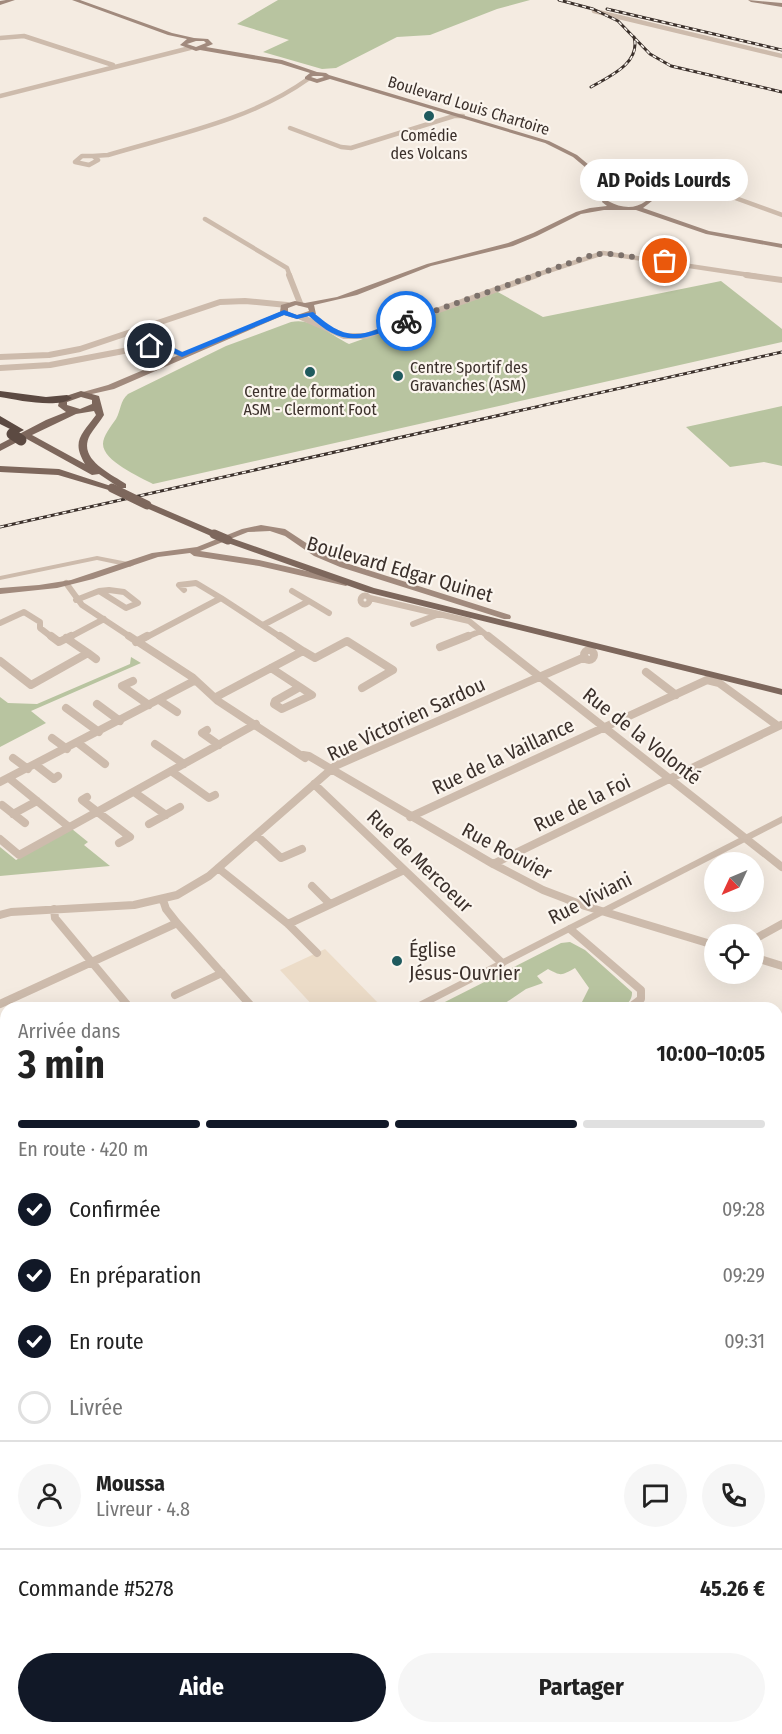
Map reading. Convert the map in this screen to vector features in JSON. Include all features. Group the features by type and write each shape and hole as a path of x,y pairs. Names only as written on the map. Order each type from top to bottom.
{"highway":[{"path":"0,394 64,402"},
{"path":"0,418 20,435"},
{"path":"0,426 20,435"}],"main road":[{"path":"0,2 7,0"},
{"path":"0,2 12,0"},
{"path":"70,0 104,9"},
{"path":"75,0 170,34 208,41 209,46"},
{"path":"751,0 782,5"},
{"path":"170,34 190,48 282,62 326,78"},
{"path":"184,44 192,39"},
{"path":"200,48 209,46 226,53"},
{"path":"297,67 308,78 326,78"},
{"path":"308,78 315,74"},
{"name":"Boulevard Louis Chartoire","path":"326,78 350,82 465,116 558,147 588,165 605,182 610,193"},
{"name":"Boulevard Louis Chartoire","path":"605,182 626,190"},
{"path":"0,443 45,420 64,402 111,387 297,308 452,259 524,240 555,222 601,204 610,193 626,190 639,192 657,210 711,230 782,244"},
{"path":"604,199 609,204 620,208"},
{"path":"636,208 648,201"},
{"path":"591,209 636,208 708,233 782,244"},
{"path":"297,308 297,317"},
{"path":"297,308 297,317"},
{"path":"0,448 49,422 75,412 86,411 187,357 297,317"},
{"path":"86,394 98,403 100,415 84,437 82,451 89,463 123,486"},
{"path":"64,402 75,412"},
{"path":"20,435 112,488"},
{"name":"Boulevard Edgar Quinet","path":"20,435 123,486 152,503"},
{"path":"0,469 59,472 112,488"},
{"name":"Boulevard Edgar Quinet","path":"112,488 356,586 782,692"},
{"path":"0,591 46,588 130,565 156,555 205,548 243,530 270,528 292,536 323,557 343,565 507,617"},
{"name":"Boulevard Edgar Quinet","path":"225,535 339,573 507,617 782,684"},
{"path":"146,559 199,553 282,568 356,586"}],"street":[{"path":"594,11 782,56"},
{"path":"0,38 24,36 122,68"},
{"path":"164,53 184,44"},
{"path":"0,96 190,48"},
{"path":"108,155 98,162 85,165 75,162 79,157 108,155 217,123 301,86 308,78"},
{"path":"290,128 341,147 351,148 453,114"},
{"path":"93,156 98,159 98,162"},
{"path":"639,192 659,189 678,181 697,165"},
{"path":"678,181 694,183 782,215"},
{"path":"648,201 659,189"},
{"path":"205,219 287,268 297,308"},
{"path":"0,357 56,354 80,349 220,302 244,301 297,308 344,336 366,336 586,257 603,253 782,280"},
{"path":"297,317 318,322"},
{"path":"0,368 50,365 150,346 166,346 182,355"},
{"path":"0,578 98,558 130,565"},
{"path":"18,574 22,589"},
{"path":"184,590 179,585 188,580 193,581 315,658 347,641 393,670 362,688"},
{"path":"66,583 76,600 98,591 118,588 138,603 126,608 98,591"},
{"path":"292,591 329,613"},
{"path":"136,642 221,598"},
{"name":"Rue de la Volonté","path":"370,598 469,621 782,867"},
{"name":"Rue Rouvier","path":"76,600 136,642 146,652 187,680 194,681 221,703 321,768 330,770 493,864 543,890 704,942"},
{"path":"263,625 309,601"},
{"path":"0,623 24,612 39,622 40,628 59,642 104,619"},
{"path":"413,624 439,614"},
{"path":"440,647 481,631"},
{"path":"66,638 96,659"},
{"path":"216,697 303,651"},
{"path":"0,661 32,685 88,653"},
{"name":"Rue Victorien Sardou","path":"0,915 11,912 134,905 162,900 191,888 218,868 330,770 585,657"},
{"path":"271,668 300,687 312,695 286,709 274,704 300,687"},
{"path":"646,672 676,695"},
{"name":"Rue de la Vaillance","path":"411,817 706,680 719,683 780,725"},
{"path":"133,681 122,686 149,705"},
{"path":"0,782 28,770 194,681"},
{"path":"159,700 177,712"},
{"path":"98,704 120,721"},
{"path":"66,708 99,732"},
{"path":"0,839 19,855 256,724"},
{"name":"Rue de la Foi","path":"493,864 780,725"},
{"path":"207,730 202,733 219,745"},
{"path":"52,738 67,749"},
{"path":"78,743 105,764"},
{"path":"155,744 184,764"},
{"path":"13,758 28,770"},
{"path":"36,765 54,778 58,776"},
{"path":"171,771 209,798 214,795"},
{"path":"10,779 69,827"},
{"name":"Rue de Mercoeur","path":"314,784 502,963"},
{"path":"134,792 166,815"},
{"path":"87,796 82,800 130,837 119,843"},
{"path":"13,814 37,801"},
{"path":"2,805 25,823"},
{"path":"149,824 180,807"},
{"name":"Rue Viviani","path":"426,1002 782,819"},
{"path":"256,835 281,858 302,849"},
{"path":"218,868 288,924 317,953"},
{"path":"288,924 404,870"},
{"path":"312,886 330,904"},
{"path":"162,900 177,923 248,1002"},
{"path":"54,909 55,918 125,1002"},
{"path":"4,1002 177,923"},
{"path":"764,934 782,924"},
{"path":"570,929 641,990 638,1002"},
{"path":"764,960 782,966"},
{"path":"175,995 222,973"}],"green space":[{"path":"278,0 530,0 497,9 430,35 397,37 336,68 322,69 263,52 289,40 237,24"},
{"name":"Centre Sportif des Gravanches (ASM)","path":"721,281 782,329 782,342 153,484 115,462 103,444 128,394 226,346 291,322 314,324 349,344 496,291 543,317"},
{"path":"782,406 782,466 764,462 730,467 686,427"},
{"path":"131,657 141,663 31,711 46,723 0,747 0,697 8,703 37,704 130,664"},
{"path":"72,829 88,842 84,845 110,866 0,876 0,847 16,860"},
{"path":"570,942 585,950 632,992 631,999 628,1002 582,1002 589,988 575,968 561,974 548,969 537,976 543,983 526,989 507,1002 445,1002 561,943"}],"shaded area":[{"path":"325,949 377,1002 309,1002 280,970"}],"railway":[{"path":"559,0 593,9 618,21 634,38"},
{"path":"607,9 782,50"},
{"path":"591,87 622,68 633,54 634,38"},
{"path":"634,38 650,54 671,66 782,92"},
{"path":"0,527 782,352"}],"way so far":[{"path":"406,321 595,254 665,261"}],"place":[{"name":"Comédie des Volcans","path":"429,116"},
{"name":"AD Poids Lourds","path":"665,261"},
{"name":"Centre de formation ASM - Clermont Foot","path":"310,372"},
{"name":"Centre Sportif des Gravanches (ASM)","path":"398,376"},
{"name":"Église Jésus-Ouvrier","path":"397,961"}],"route":[{"path":"150,346 166,346 182,355 280,316 284,312 289,316 297,317 310,314 324,326 350,337 366,336 406,321"}]}
